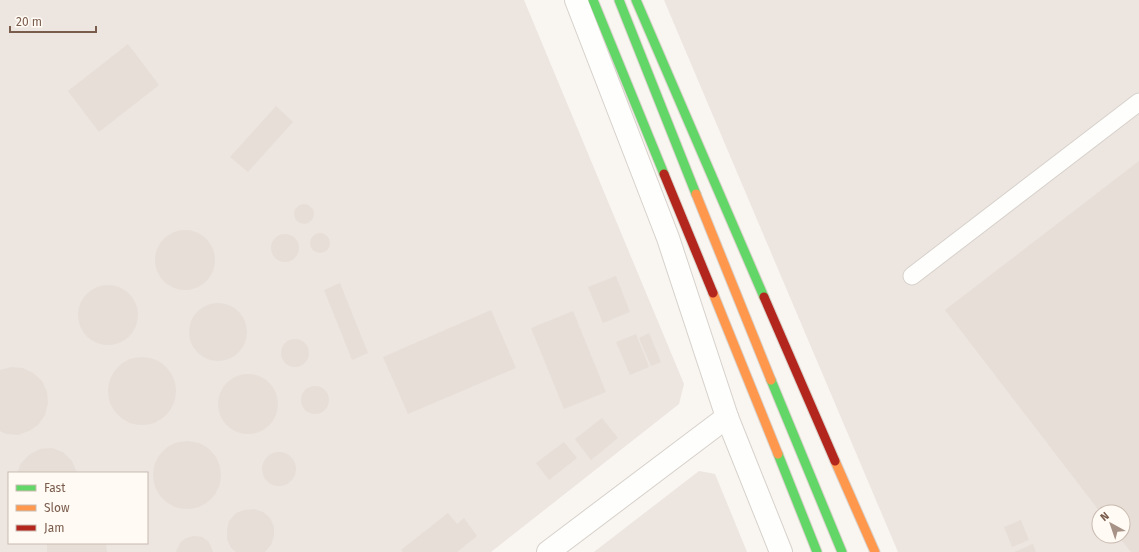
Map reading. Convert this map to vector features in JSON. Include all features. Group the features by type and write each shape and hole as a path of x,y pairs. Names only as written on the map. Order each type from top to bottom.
{"main road":[{"path":"593,0 764,418 817,552"},
{"path":"619,0 783,411 842,552"},
{"path":"636,0 875,552"}],"street":[{"path":"576,0 668,238 727,417 781,552"},
{"path":"548,552 727,417"}],"lane":[{"path":"912,276 1139,102"}],"shaded area":[{"path":"0,0 524,0 684,384 679,404 491,552 0,552"},
{"path":"664,0 1139,0 1139,552 898,552"},
{"path":"699,471 715,474 747,552 594,552"}],"building":[{"path":"128,44 159,85 99,132 68,91"},
{"path":"276,106 293,122 248,172 230,157"},
{"path":"1139,161 1139,552 1131,552 1124,544 1131,544 1131,504 1094,504 945,310"},
{"path":"300,204 308,204 314,210 314,218 308,224 300,224 294,218 294,210"},
{"path":"179,230 191,230 202,235 210,243 215,254 213,272 202,285 191,290 179,290 168,285 160,277 155,266 155,254 160,243 168,235"},
{"path":"320,233 327,236 330,243 327,250 320,253 313,250 310,243 313,236"},
{"path":"285,234 295,238 299,248 295,258 285,262 275,258 271,248 275,238"},
{"path":"616,276 630,312 603,323 588,287"},
{"path":"340,283 368,353 352,360 324,290"},
{"path":"102,285 114,285 125,290 133,298 138,309 136,327 125,340 114,345 102,345 91,340 83,332 78,321 78,309 83,298 91,290"},
{"path":"212,303 224,303 234,307 243,316 247,326 247,338 239,353 224,361 212,361 202,357 193,348 189,338 189,326 193,316 202,307"},
{"path":"491,310 516,368 408,414 383,357"},
{"path":"573,311 606,392 564,409 531,328"},
{"path":"649,333 661,362 651,366 639,338"},
{"path":"636,334 649,367 630,375 616,342"},
{"path":"295,339 305,343 309,353 305,363 295,367 285,363 281,353 285,343"},
{"path":"135,357 149,357 161,362 171,372 176,384 176,398 171,410 161,420 149,425 135,425 123,420 113,410 108,398 108,384 113,372 123,362"},
{"path":"11,367 23,368 33,373 42,381 47,392 48,403 45,415 38,425 29,431 18,435 6,434 0,431 0,370"},
{"path":"248,374 264,379 269,383 273,388 278,404 273,420 269,425 264,429 248,434 232,429 227,425 223,420 218,404 223,388 227,383 232,379"},
{"path":"315,386 325,390 329,400 325,410 315,414 305,410 301,400 305,390"},
{"path":"602,418 618,438 591,460 575,439"},
{"path":"180,441 194,441 206,446 216,456 221,468 221,482 216,494 206,504 194,509 180,509 168,504 158,494 153,482 153,468 158,456 168,446"},
{"path":"564,442 577,458 549,480 536,463"},
{"path":"52,448 63,452 72,461 77,472 17,472 21,463 30,454 40,449"},
{"path":"276,452 282,452 291,457 295,463 295,475 291,481 282,486 276,486 267,481 262,472 262,466 267,457"},
{"path":"254,509 263,512 270,518 274,526 274,536 271,545 265,552 236,552 231,548 227,539 229,521 236,513"},
{"path":"448,513 457,524 464,518 477,536 457,552 403,552 401,550"},
{"path":"1021,520 1029,540 1012,547 1004,527"},
{"path":"194,536 202,537 209,542 213,552 176,552 180,543 186,538"},
{"path":"47,544 106,544 107,552 47,552"},
{"path":"1033,544 1036,552 1014,552"}],"traffic: fast":[{"path":"593,0 664,174"},
{"path":"619,0 696,194"},
{"path":"636,0 764,297"},
{"path":"771,380 842,552"},
{"path":"778,454 817,552"}],"traffic: slow":[{"path":"696,194 771,380"},
{"path":"713,293 778,454"},
{"path":"835,461 875,552"}],"traffic: jam":[{"path":"664,174 713,293"},
{"path":"764,297 835,461"}]}
